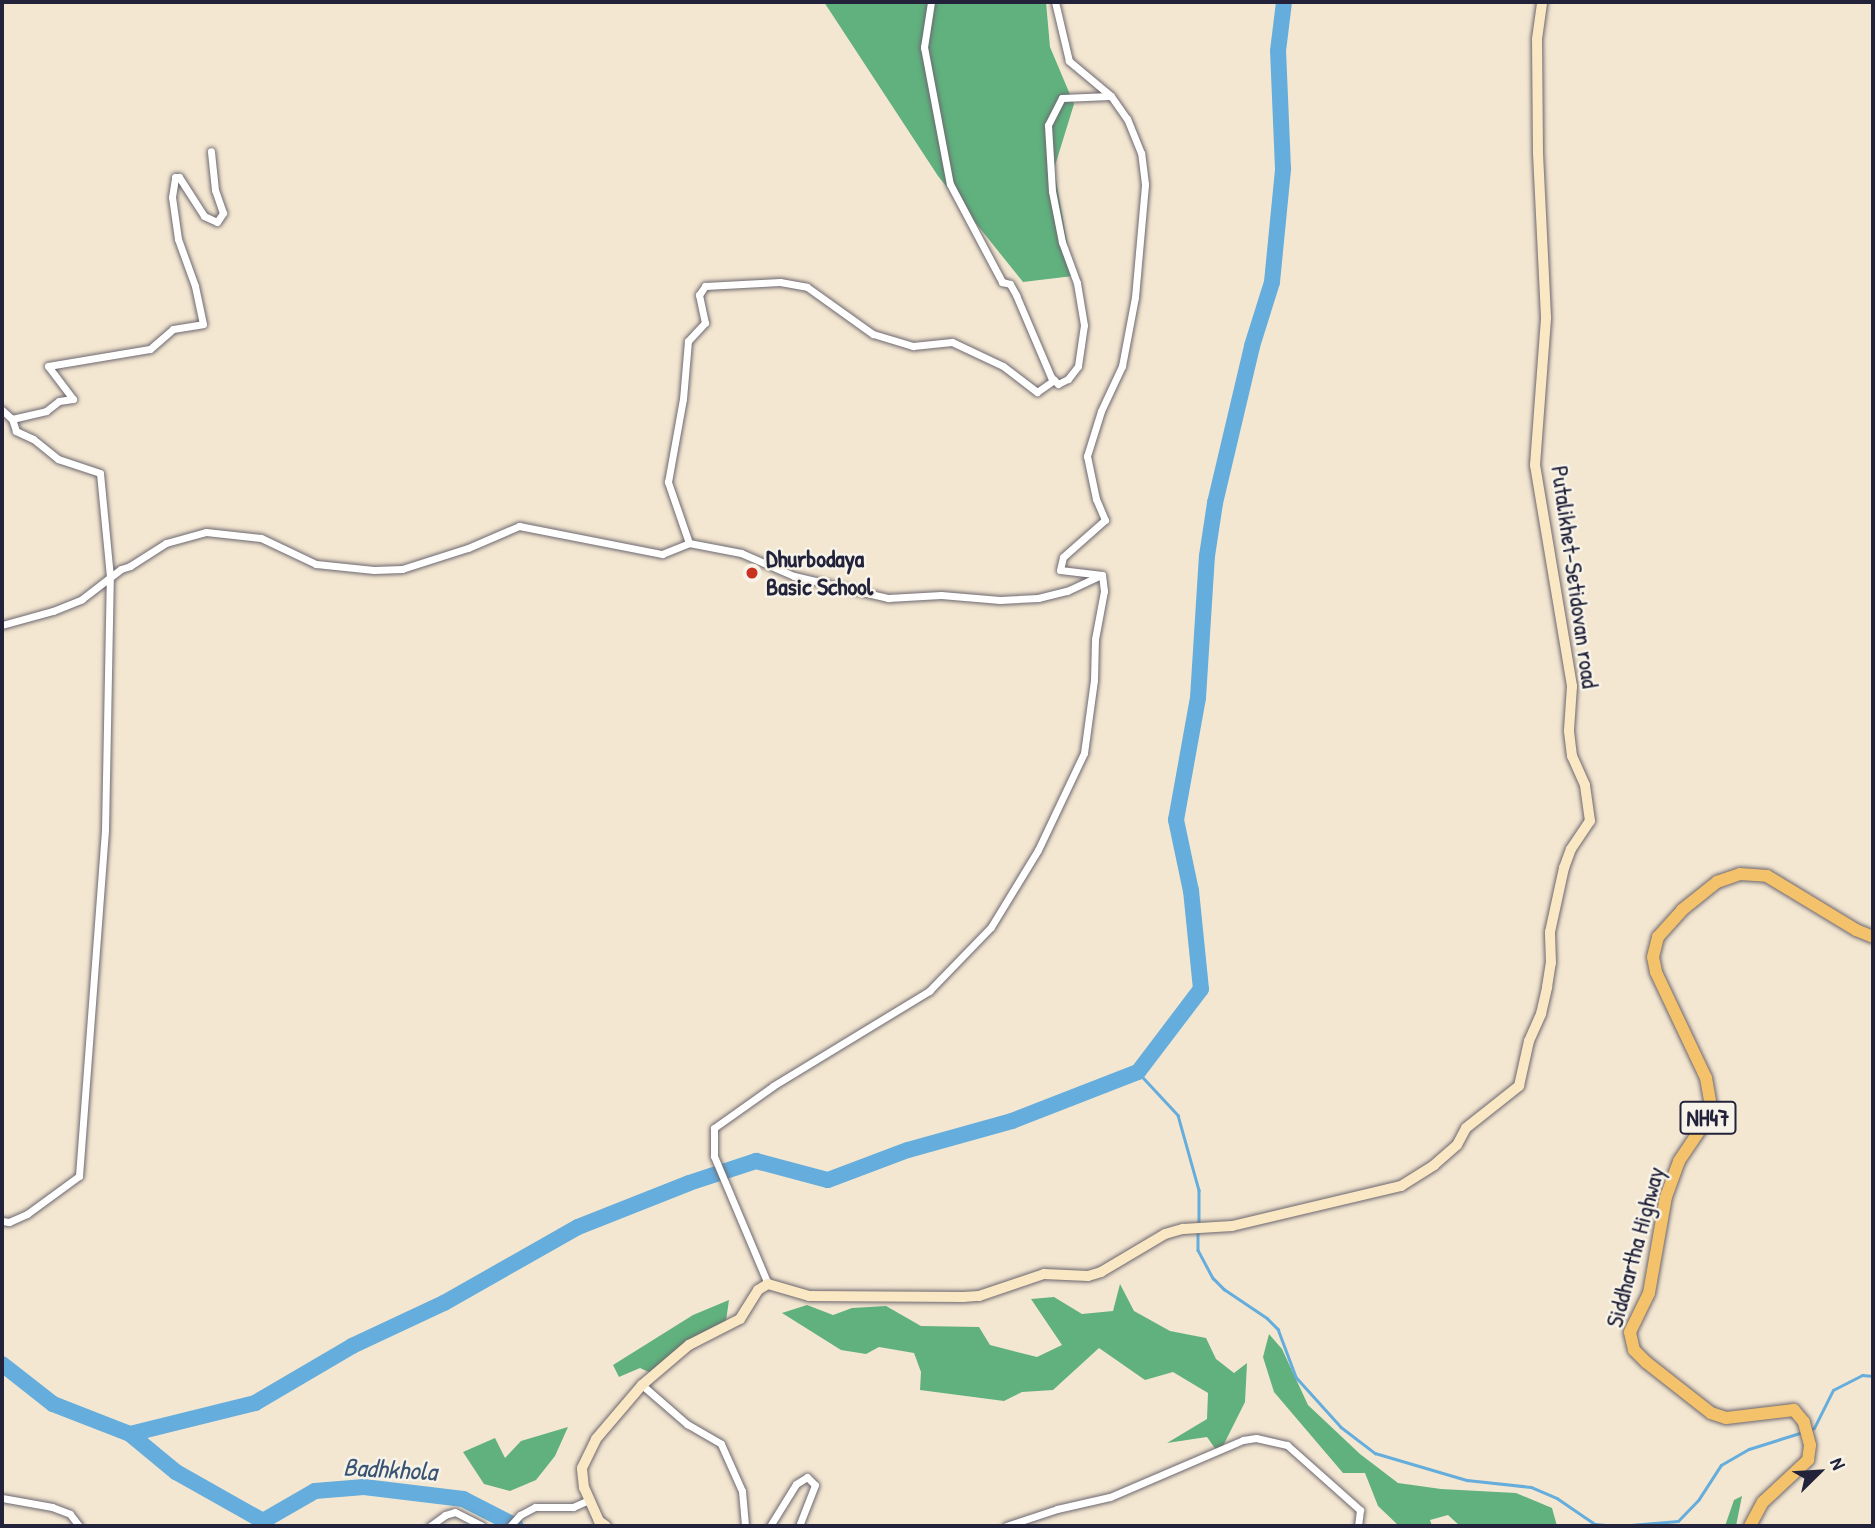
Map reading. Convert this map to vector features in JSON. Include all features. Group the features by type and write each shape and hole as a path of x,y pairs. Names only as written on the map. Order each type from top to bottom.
{"highway":[{"name":"Siddhartha Highway","path":"1750,1526 1763,1502 1808,1460 1811,1445 1804,1422 1794,1410 1726,1418 1711,1413 1634,1350 1630,1332 1648,1293 1666,1197 1679,1161 1712,1112 1706,1078 1656,972 1653,957 1658,937 1682,910 1717,882 1740,874 1767,876 1856,930 1873,937"}],"main road":[{"name":"Putalikhet-Setidovan road","path":"766,1281 809,1296 979,1296 1044,1274 1094,1274 1165,1234 1183,1229 1232,1226 1401,1186 1416,1179 1457,1145 1466,1128 1519,1086 1529,1041 1541,1014 1551,963 1550,932 1564,868 1571,849 1590,821 1584,785 1572,756 1569,730 1572,686 1535,465 1546,331 1538,153 1537,39 1542,2"},
{"path":"606,1526 599,1521 589,1500 582,1468 596,1438 642,1385 689,1345 740,1319 766,1281"}],"street":[{"path":"932,2 924,47 950,184 1002,282 1010,284 1016,295 1058,384 1068,379 1078,366 1084,324 1077,283 1062,242 1052,191 1048,125 1062,99 1111,96"},
{"path":"1055,2 1069,61 1111,96 1127,119 1141,153 1145,184 1135,297 1122,366 1101,411 1087,456 1096,499 1105,520 1063,557 1060,570 1102,575"},
{"path":"12,419 46,411 59,401 73,399 48,366 150,349 173,329 203,324 195,286 178,239 172,197 174,177 179,177 204,216 217,222 223,213 215,190 211,151"},
{"path":"689,543 668,482 688,341 705,323 699,295 705,286 780,282 807,287 873,334 913,346 952,342 1003,366 1037,392 1054,380"},
{"path":"2,410 12,419 16,431 33,439 58,459 100,473 110,577 105,830 79,1176 56,1196 27,1214 9,1222 2,1221"},
{"path":"2,625 53,611 82,599 110,577 166,542 206,533 261,538 316,564 373,570 402,569 468,548 519,526 662,554 689,543 741,553 794,576 888,598 941,595 1000,600 1038,598 1067,591 1102,575"},
{"path":"766,1281 713,1156 715,1128 773,1086 929,991 991,926 1038,850 1084,753 1094,680 1095,639 1104,592 1102,575"},
{"path":"642,1385 687,1424 721,1444 742,1491 745,1526"},
{"path":"1006,1526 1057,1509 1110,1497 1242,1440 1256,1438 1287,1445 1360,1510 1358,1526"},
{"path":"770,1526 796,1484 807,1477 815,1485 799,1526"},
{"path":"2,1498 52,1507 70,1514 79,1526"},
{"path":"510,1526 520,1515 535,1507 573,1507 589,1500"},
{"path":"430,1526 455,1512 482,1526"}],"green space":[{"path":"824,2 1046,2 1050,47 1074,104 1054,169 1073,276 1023,282 938,176"},
{"path":"1120,1284 1134,1311 1170,1331 1206,1338 1216,1359 1234,1373 1247,1363 1245,1402 1219,1454 1207,1437 1167,1443 1207,1419 1208,1393 1173,1372 1145,1380 1099,1348 1053,1390 1022,1392 1004,1401 920,1390 921,1372 914,1353 879,1347 866,1354 841,1350 782,1313 807,1305 833,1315 852,1308 886,1306 921,1326 979,1327 990,1345 1037,1357 1062,1345 1031,1299 1054,1297 1082,1314 1113,1311"},
{"path":"729,1300 726,1321 653,1374 640,1368 619,1377 613,1365 693,1315"},
{"path":"1269,1334 1282,1349 1308,1405 1360,1454 1398,1483 1441,1489 1516,1493 1552,1508 1557,1526 1460,1526 1448,1515 1430,1520 1432,1526 1399,1526 1378,1506 1365,1473 1343,1473 1274,1392 1263,1357"},
{"path":"568,1427 555,1456 536,1480 510,1491 484,1484 463,1452 495,1438 505,1458 521,1441"},
{"path":"1742,1496 1736,1526 1725,1526 1734,1500"}],"waterway":[{"path":"2,1364 53,1404 130,1434 255,1403 352,1346 444,1303 578,1227 689,1183 756,1161 828,1180 908,1150 1012,1121 1138,1072 1201,989 1191,891 1176,820 1198,698 1207,556 1215,503 1252,346 1272,282 1283,169 1278,51 1284,2"},
{"path":"1138,1072 1178,1115 1199,1190 1199,1225"},
{"path":"1198,1232 1198,1250 1213,1278 1278,1329 1296,1377 1341,1427 1375,1453 1467,1480 1531,1487 1557,1498 1595,1524 1619,1526 1678,1521 1699,1499 1721,1465 1749,1449 1803,1432"},
{"path":"1810,1430 1814,1428 1833,1390 1862,1375 1873,1376"},
{"name":"Badhkhola","path":"130,1434 176,1472 263,1521 315,1491 364,1487 463,1499 516,1526"},
{"name":"Badhkhola","path":"263,1521 268,1526"}],"place":[{"name":"Dhurbodaya Basic School","path":"752,573"}]}
